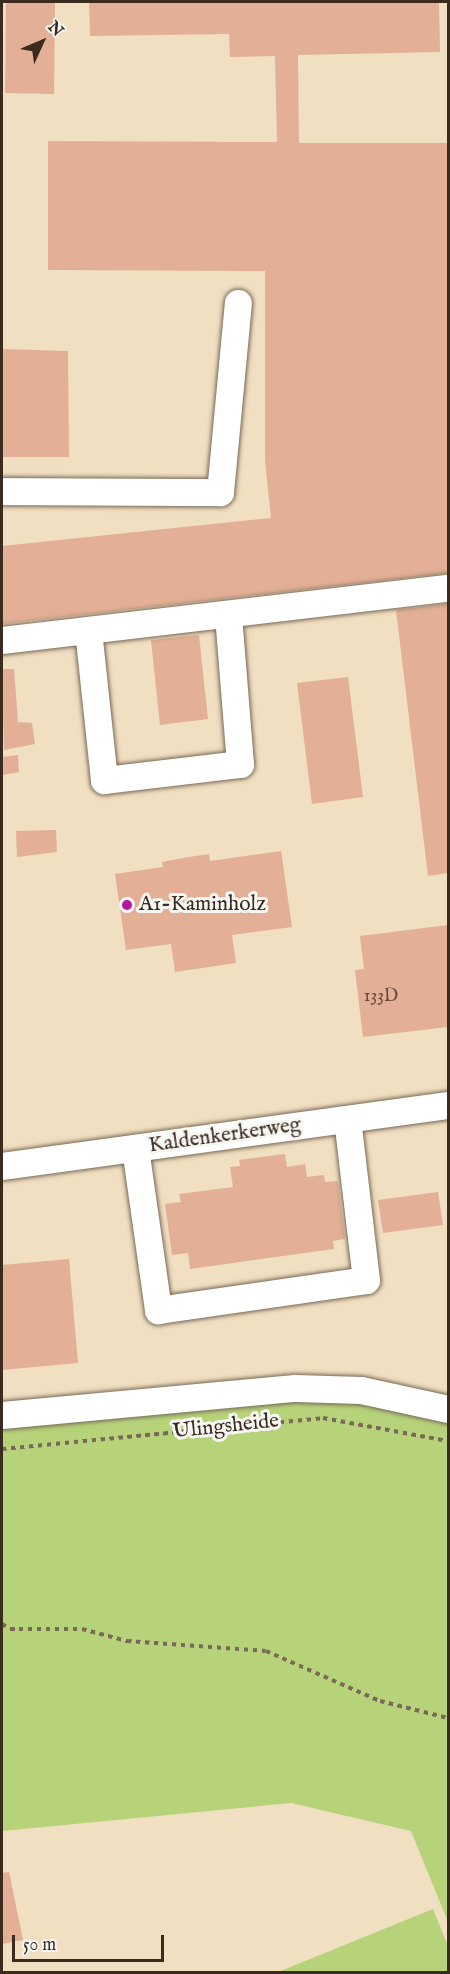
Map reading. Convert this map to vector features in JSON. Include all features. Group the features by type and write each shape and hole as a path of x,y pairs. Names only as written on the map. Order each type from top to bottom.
{"street":[{"path":"2,491 220,492 237,303"},
{"path":"2,640 448,588"},
{"path":"88,630 104,780 240,764 228,614"},
{"name":"Kaldenkerkerweg","path":"2,1166 448,1105"},
{"path":"135,1148 158,1310 366,1280 347,1119"},
{"name":"Ulingsheide","path":"2,1415 296,1388 361,1390 448,1408"}],"path":[{"name":"Ulingsheide","path":"2,1449 323,1418 448,1441"},
{"path":"2,1624 10,1629 82,1629 127,1641 266,1651 380,1701 448,1718"}],"green space":[{"path":"295,1398 360,1401 448,1418 448,1922 411,1831 291,1803 2,1831 2,1425"},
{"path":"433,1909 448,1946 448,1972 278,1972"}],"building":[{"path":"6,2 55,2 54,94 5,93"},
{"path":"89,2 439,2 440,52 298,55 299,143 448,143 448,573 2,624 2,546 271,518 265,461 265,271 48,270 48,141 277,142 275,56 230,57 229,34 90,36"},
{"path":"2,349 68,351 69,457 2,457"},
{"path":"448,604 448,873 428,876 396,610"},
{"path":"199,635 208,719 160,725 151,640"},
{"path":"2,669 14,669 18,722 32,723 35,744 4,750"},
{"path":"348,677 363,797 312,804 297,683"},
{"path":"18,755 19,772 2,775 2,757"},
{"path":"56,830 57,852 17,857 16,831"},
{"path":"281,851 292,927 232,935 236,963 175,972 171,944 126,950 115,874 163,867 162,862 209,854 210,861"},
{"path":"448,925 448,1027 363,1037 355,970 364,969 360,936"},
{"path":"285,1154 287,1167 305,1164 307,1177 324,1175 325,1182 338,1181 345,1239 333,1241 334,1249 190,1269 188,1253 172,1255 165,1204 181,1202 179,1194 233,1187 230,1167 240,1166 239,1160"},
{"path":"438,1192 443,1225 383,1233 378,1200"},
{"path":"69,1259 78,1363 2,1370 2,1265"},
{"path":"9,1872 23,1940 2,1944 2,1873"}],"place":[{"name":"A1-Kaminholz","path":"127,905"}]}
